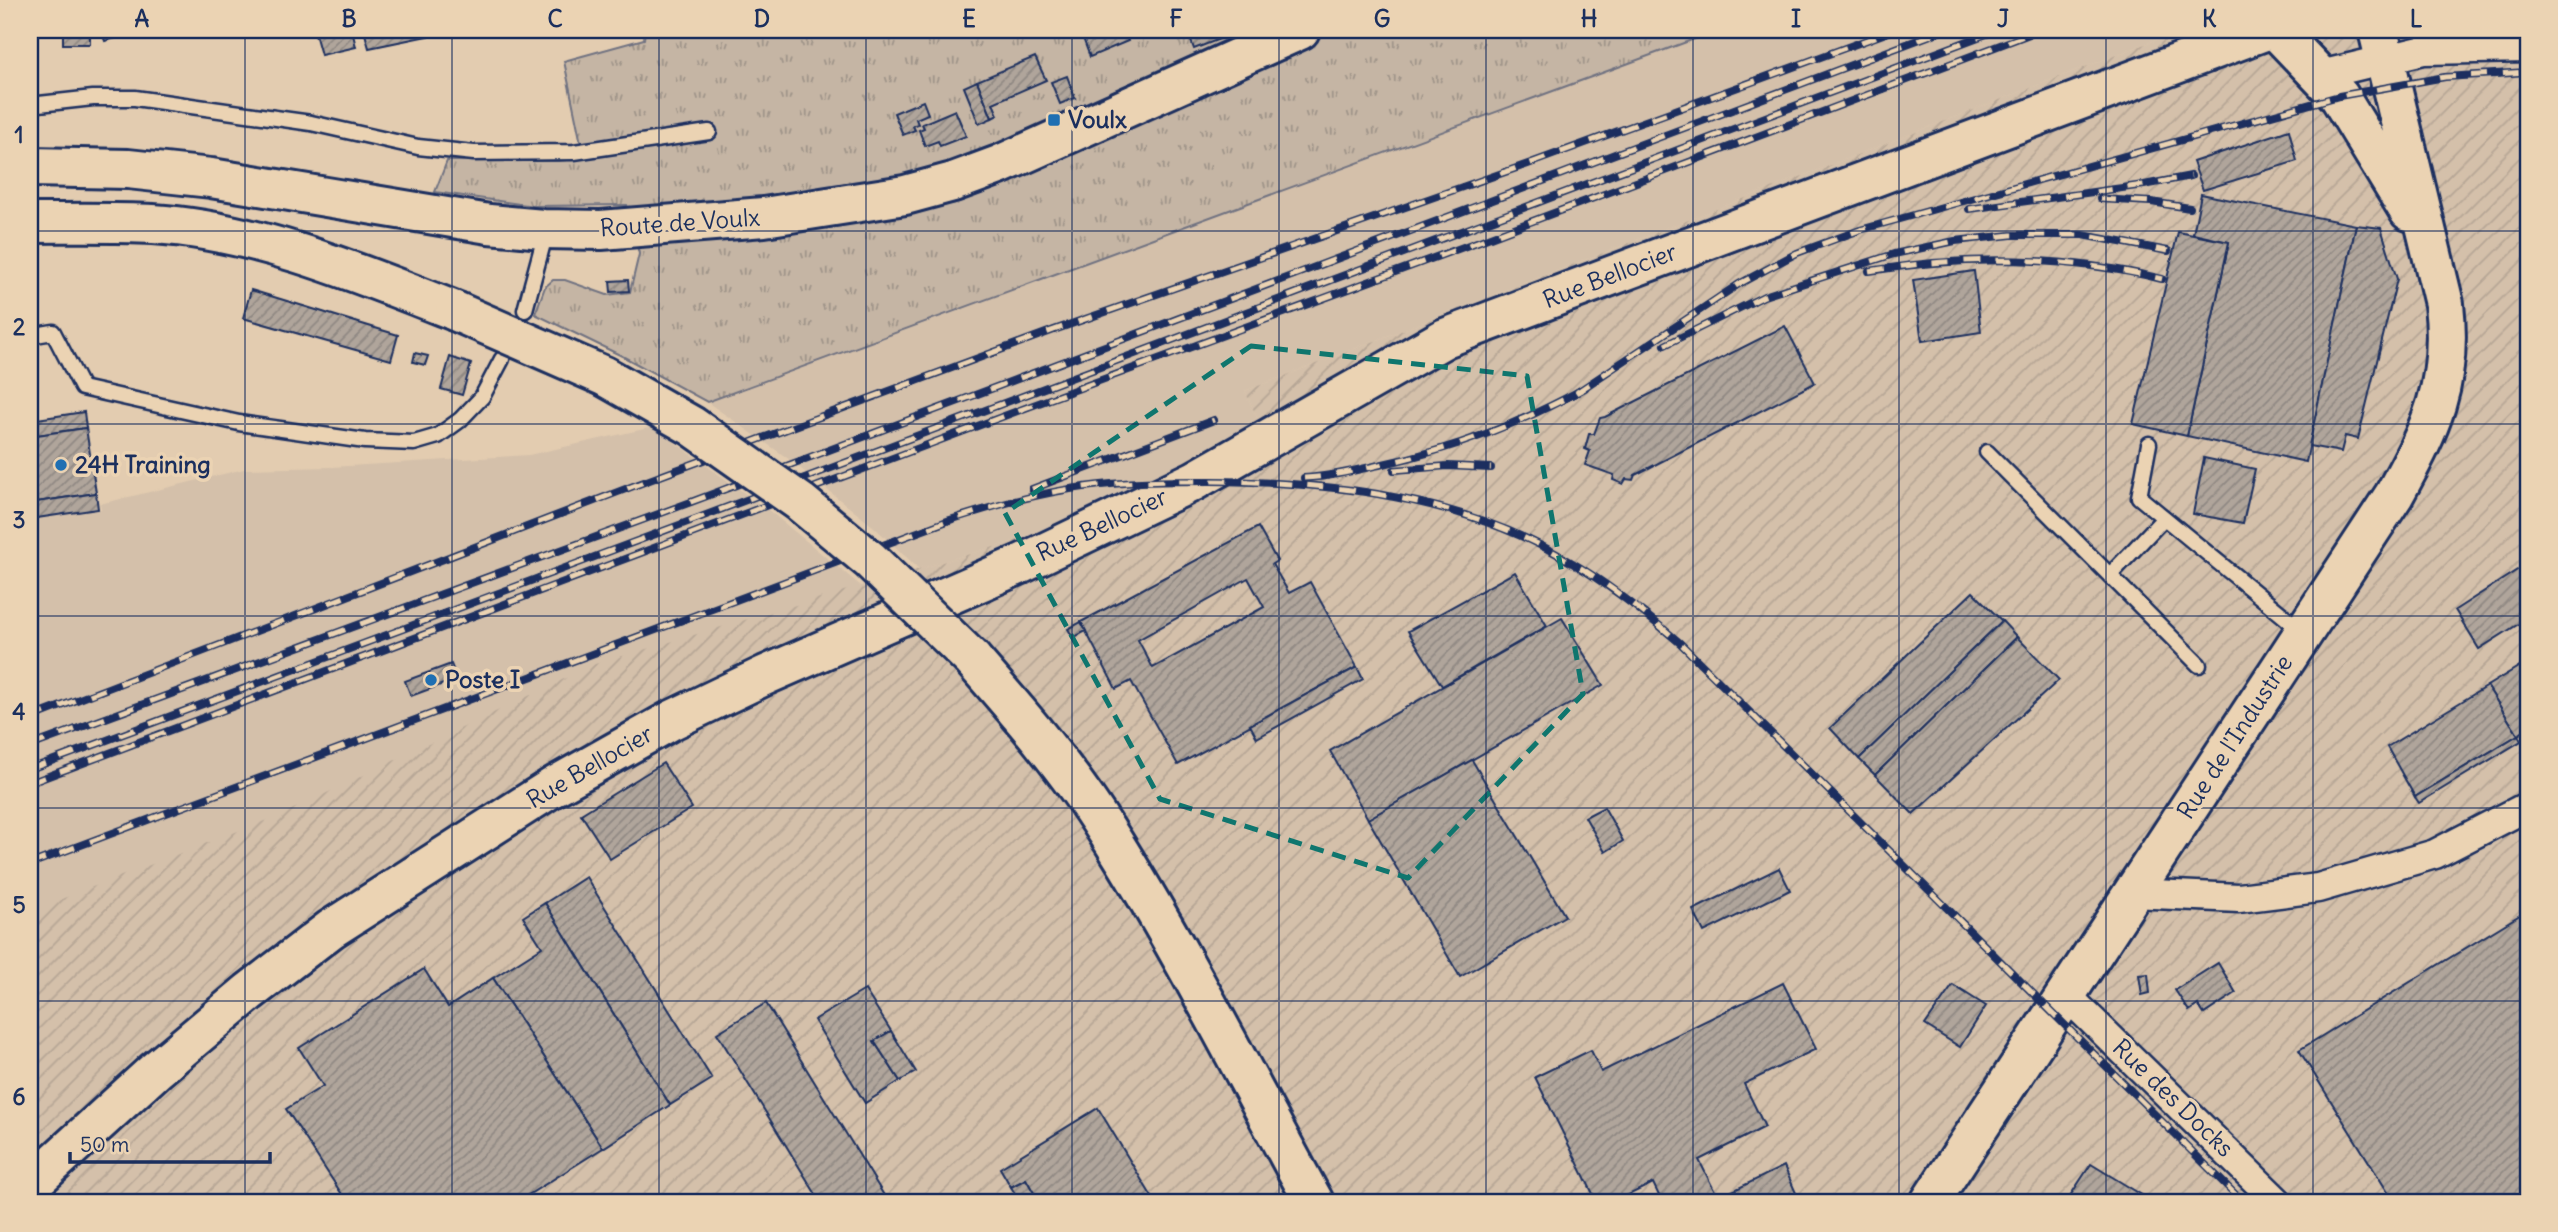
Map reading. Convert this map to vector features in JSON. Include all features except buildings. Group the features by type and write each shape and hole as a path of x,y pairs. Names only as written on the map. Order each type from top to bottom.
{"main road":[{"name":"Route de Voulx","path":"30,167 128,169 211,178 439,217 543,229 612,229 764,217 928,190 999,165 1300,30"},
{"name":"Rue Bellocier","path":"30,1185 156,1070 249,992 331,929 552,787 673,720 766,675 1021,564 1194,481 1445,338 2267,30"},
{"path":"2276,30 2340,96 2428,243"},
{"path":"2382,44 2428,243"},
{"path":"30,223 155,224 284,248 364,276 455,311 604,376 692,426 800,502 870,560 972,659 1033,731 1105,828 1164,926 1314,1202"},
{"name":"Rue de l'Industrie","path":"1930,1202 2394,495 2423,441 2440,394 2446,365 2447,335 2444,304 2428,243"}],"street":[{"path":"2320,75 2382,44 2424,50 2528,48"},
{"path":"2132,893 2239,898 2318,888 2435,854 2528,806"},
{"name":"Rue des Docks","path":"2066,995 2278,1202"}],"lane":[{"path":"30,105 93,98 135,98 311,123 418,147 474,153 562,153 709,132"},
{"path":"525,310 542,247 543,229"},
{"path":"30,336 53,332 82,388 239,423 365,441 414,443 438,436 460,420 482,397 502,359"},
{"path":"2149,444 2139,497 2304,632"},
{"path":"1987,452 2199,665"},
{"path":"2110,575 2164,519"}],"highlighted area":[{"path":"1251,346 1527,376 1583,694 1408,878 1160,799 1005,513"}],"shaded area":[{"path":"1719,30 2181,30 1245,391 1259,422 1089,519 919,569 874,527 786,457 707,402"},
{"path":"2181,30 2528,30 2528,1202 30,1202 30,911 285,813 595,664 1089,519 1259,422 1245,391"},
{"path":"653,427 772,513 861,586 30,961 30,520 101,509 100,504 244,469 332,467 529,455"}],"green space":[{"path":"645,30 1719,30 707,402 624,357 535,314 545,287 553,280 565,280 607,295 630,292 639,254 627,205 534,206 435,192 447,161 559,161 584,158 564,61 644,39"}],"railway":[{"path":"30,718 636,485 1054,330 1528,164 1894,30"},
{"path":"30,746 691,502 1944,30"},
{"path":"30,769 1997,30"},
{"path":"30,783 2040,30"},
{"path":"1576,393 1739,284 1797,253 1860,230 2339,96 2445,77 2528,72"},
{"path":"1969,209 2191,176"},
{"path":"2100,199 2190,208"},
{"path":"1665,345 1764,296 1894,254 1955,241 2011,235 2083,235 2168,251"},
{"path":"1869,271 1942,262 2016,260 2090,266 2162,279"},
{"path":"1304,478 1363,469 1462,442 1512,424 1585,388"},
{"path":"1032,489 1214,420"},
{"path":"1394,470 1448,466 1491,468"},
{"path":"30,864 950,520 1033,496 1100,485 1211,481 1303,485 1396,497 1441,508 1528,539 1612,589 1680,643 2243,1202"}],"place":[{"name":"Voulx","path":"1054,120"},
{"name":"24H Training","path":"61,465"},
{"name":"Poste I","path":"431,680"}]}
